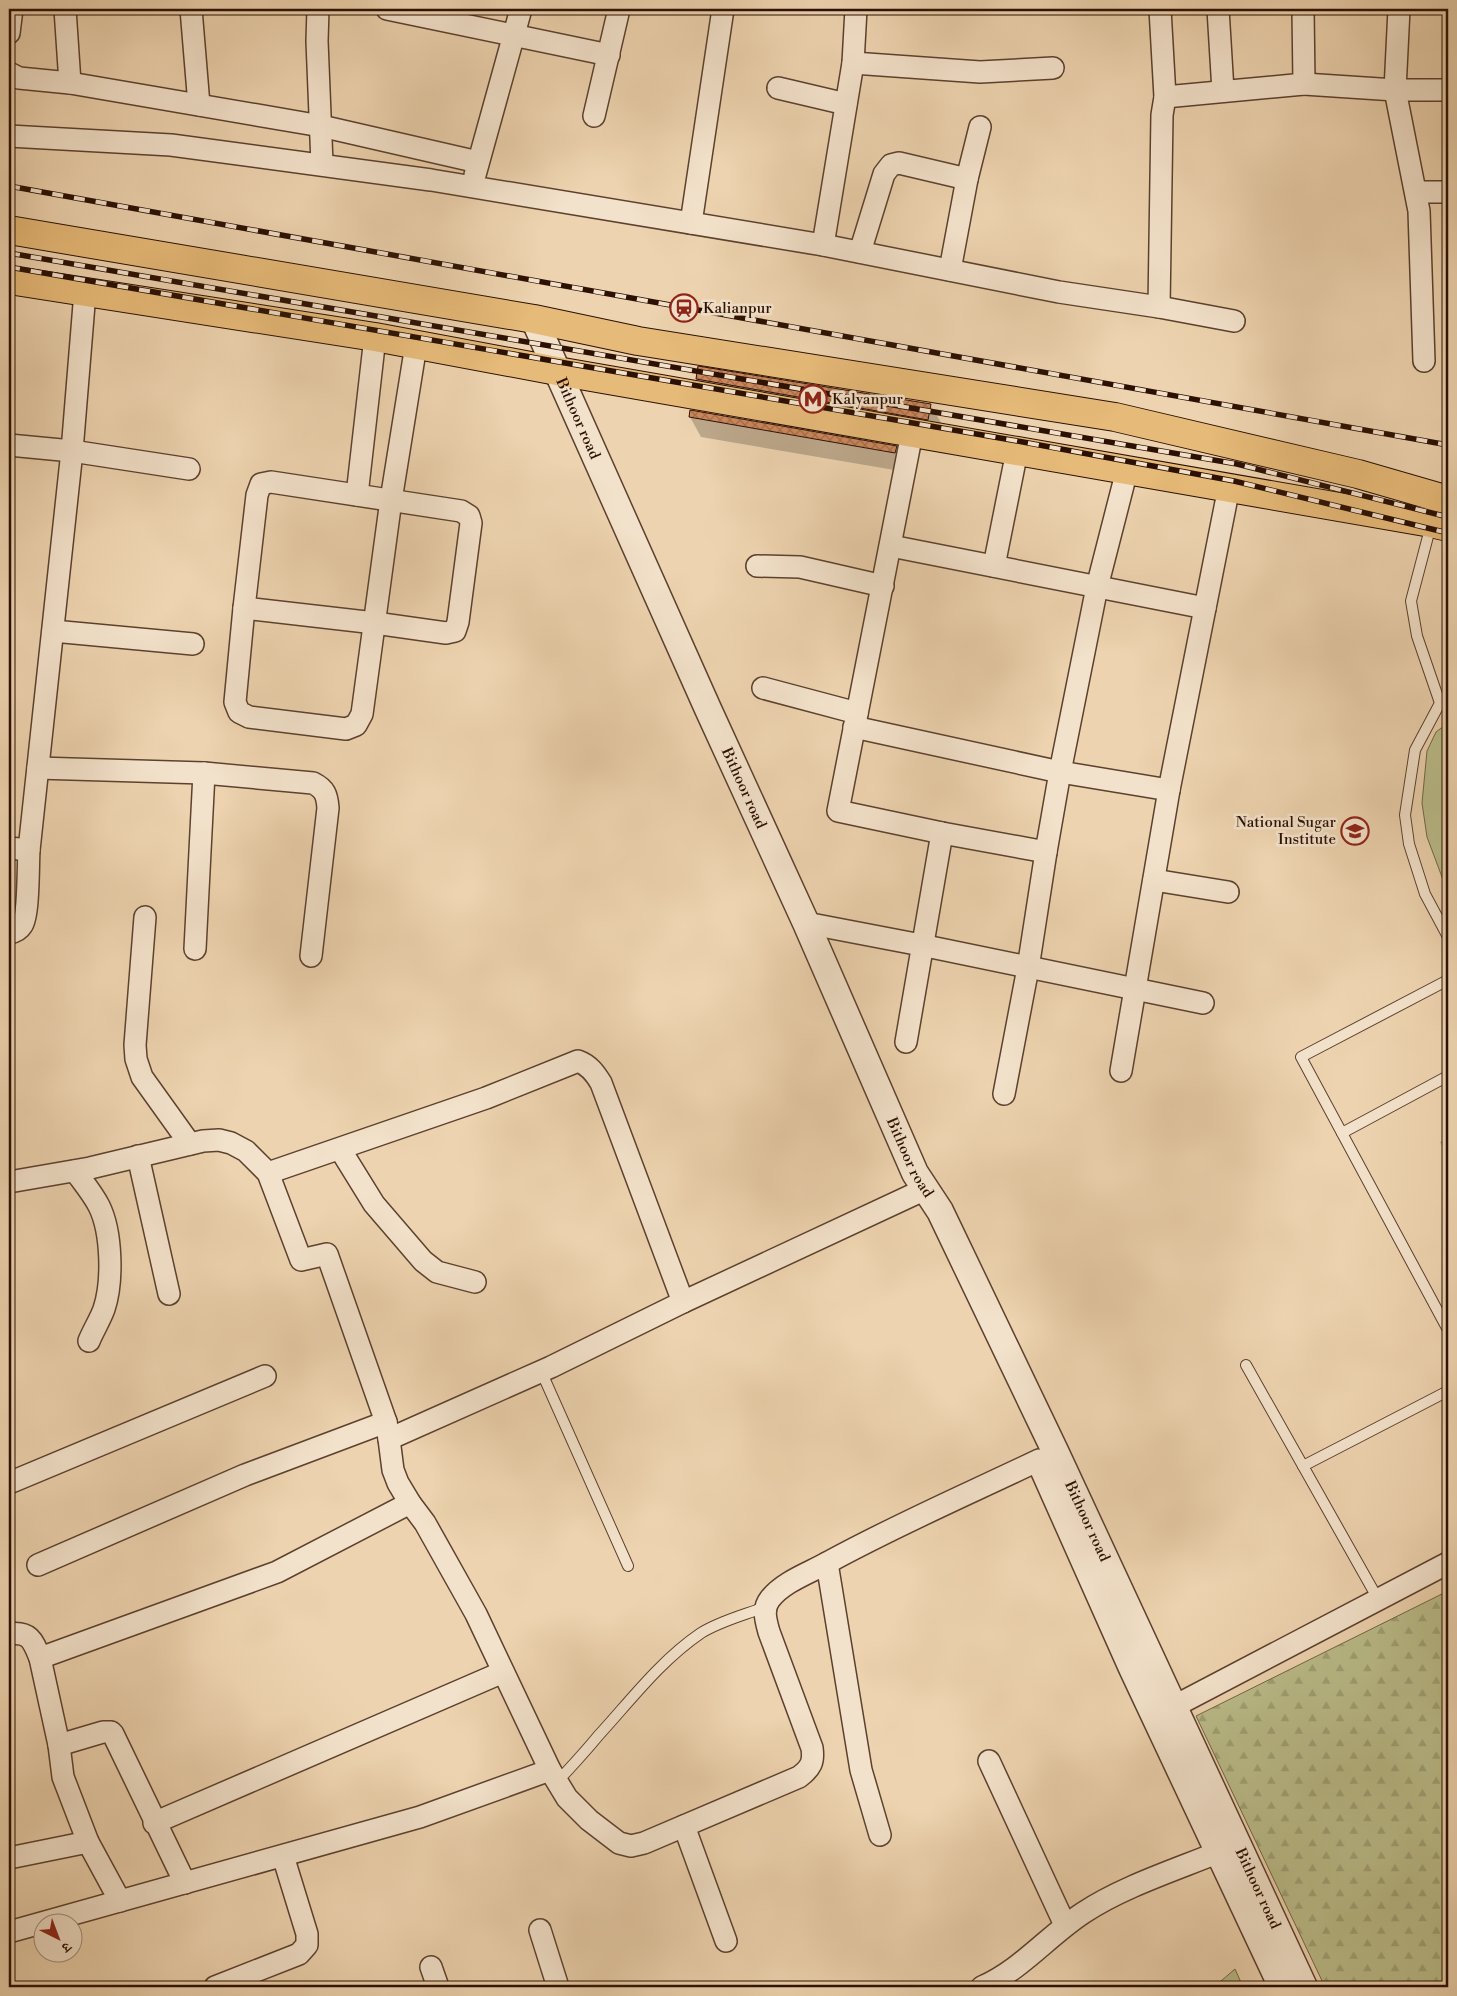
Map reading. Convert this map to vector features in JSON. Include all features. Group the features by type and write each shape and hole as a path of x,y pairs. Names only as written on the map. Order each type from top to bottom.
{"highway":[{"path":"9,230 534,319 638,341 1115,417 1358,474 1440,511"},
{"path":"9,280 375,337 557,371 1229,487 1440,511"}],"street":[{"path":"9,33 12,9"},
{"path":"65,9 70,83"},
{"path":"191,9 199,105"},
{"path":"318,9 317,41 322,164"},
{"path":"387,9 609,55"},
{"path":"472,187 521,9"},
{"path":"594,116 619,9"},
{"path":"692,223 723,9"},
{"path":"823,245 853,63 856,9"},
{"path":"1159,307 1162,115 1166,97 1160,9"},
{"path":"1218,9 1222,91"},
{"path":"1303,9 1304,84"},
{"path":"1399,9 1395,90 1419,211 1424,361"},
{"path":"853,63 980,72 1053,68"},
{"path":"9,73 19,78 70,83 321,126 478,162"},
{"path":"1166,97 1304,84 1395,90 1448,90"},
{"path":"778,88 846,104"},
{"path":"950,270 967,180 980,126"},
{"path":"9,136 171,145 322,164 823,245 1059,292 1159,307 1234,321"},
{"path":"860,252 884,174 891,165 898,163 967,180"},
{"path":"1416,192 1448,192"},
{"path":"9,933 19,929 25,921 19,849 38,768 72,451 85,292"},
{"name":"Bithoor road","path":"534,319 806,923 917,1182 940,1211 1055,1452 1304,1987"},
{"path":"357,495 375,337"},
{"path":"244,608 375,623 446,633 455,631 458,622 471,523 469,516 461,511 391,500 271,482 261,484 257,495 244,608 235,702 239,712 249,717 346,729 356,724 362,714 375,623 391,500 416,345"},
{"path":"912,433 838,811 1046,852"},
{"path":"9,445 72,451 189,469"},
{"path":"994,566 1017,451"},
{"path":"1004,1094 1028,968 1060,772 1097,586 1127,470"},
{"path":"1121,1071 1169,790 1229,487"},
{"path":"891,546 1205,608"},
{"path":"757,566 800,567 883,586"},
{"path":"53,631 193,644"},
{"path":"763,688 855,720 1060,772 1169,790"},
{"path":"38,768 204,773 313,783 325,791 328,808 311,956"},
{"path":"195,949 204,773"},
{"path":"906,1042 921,945 942,833"},
{"path":"1154,880 1228,892"},
{"path":"145,917 135,1045 136,1059 142,1077 190,1144"},
{"path":"806,923 1203,1003"},
{"path":"268,1173 486,1098 578,1061 593,1071 601,1083 683,1302"},
{"path":"9,1182 74,1171 190,1144 219,1140 231,1143 246,1151 268,1173 301,1260 327,1254 387,1430 398,1483 425,1523 462,1589 553,1776 567,1798 578,1810 620,1843 631,1846 644,1843 799,1776 812,1764 812,1748 769,1632 765,1615 765,1607 776,1593 871,1539 1039,1460"},
{"path":"340,1149 370,1197 423,1261 437,1272 475,1282"},
{"path":"138,1156 169,1294"},
{"path":"74,1171 99,1205 105,1220 110,1268 104,1309 89,1341"},
{"path":"38,1565 245,1475 387,1430 541,1371 683,1302 917,1182 925,1218 1039,1460 1132,1668 1282,1987"},
{"path":"9,1483 265,1376"},
{"path":"40,1658 277,1572 410,1503"},
{"path":"827,1563 861,1770 880,1835"},
{"path":"1173,1707 1448,1563"},
{"path":"9,1634 18,1633 29,1637 34,1643 40,1658 59,1745 62,1777 88,1842 120,1901"},
{"path":"154,1823 503,1672"},
{"path":"59,1745 102,1732 111,1732 116,1738 154,1823 185,1883"},
{"path":"989,1761 1065,1925"},
{"path":"9,1932 420,1817 553,1776"},
{"path":"684,1826 726,1941"},
{"path":"9,1858 88,1842"},
{"path":"982,1987 1009,1972 1065,1925 1104,1900 1219,1852"},
{"path":"215,1987 299,1954 307,1945 307,1934 283,1856"},
{"path":"540,1930 558,1987"},
{"path":"431,1967 438,1987"}],"lane":[{"path":"1440,511 1412,601 1417,636 1444,703 1416,750 1405,815 1409,844 1425,894 1448,937"},
{"path":"1448,980 1301,1057 1448,1330"},
{"path":"1342,1133 1448,1076"},
{"path":"1246,1365 1378,1599"},
{"path":"541,1371 628,1566"},
{"path":"1303,1466 1448,1391"},
{"path":"553,1776 598,1737 636,1691 701,1633 717,1624 765,1607"}],"green space":[{"path":"1448,723 1448,893 1427,837 1422,803 1427,751 1436,732"},
{"path":"1448,1591 1448,1987 1325,1987 1196,1716"},
{"path":"1235,1969 1243,1987 1214,1987"}],"building":[{"path":"698,366 931,404 928,420 696,379"},
{"path":"690,410 897,446 895,453 689,417"}],"railway":[{"path":"9,186 1448,445"},
{"path":"9,253 1237,464 1448,517"},
{"path":"9,267 1023,442 1234,481 1448,533"}],"place":[{"name":"Kalianpur","path":"684,308"},
{"name":"Kalyanpur","path":"813,399"},
{"name":"National Sugar Institute","path":"1355,831"}]}
